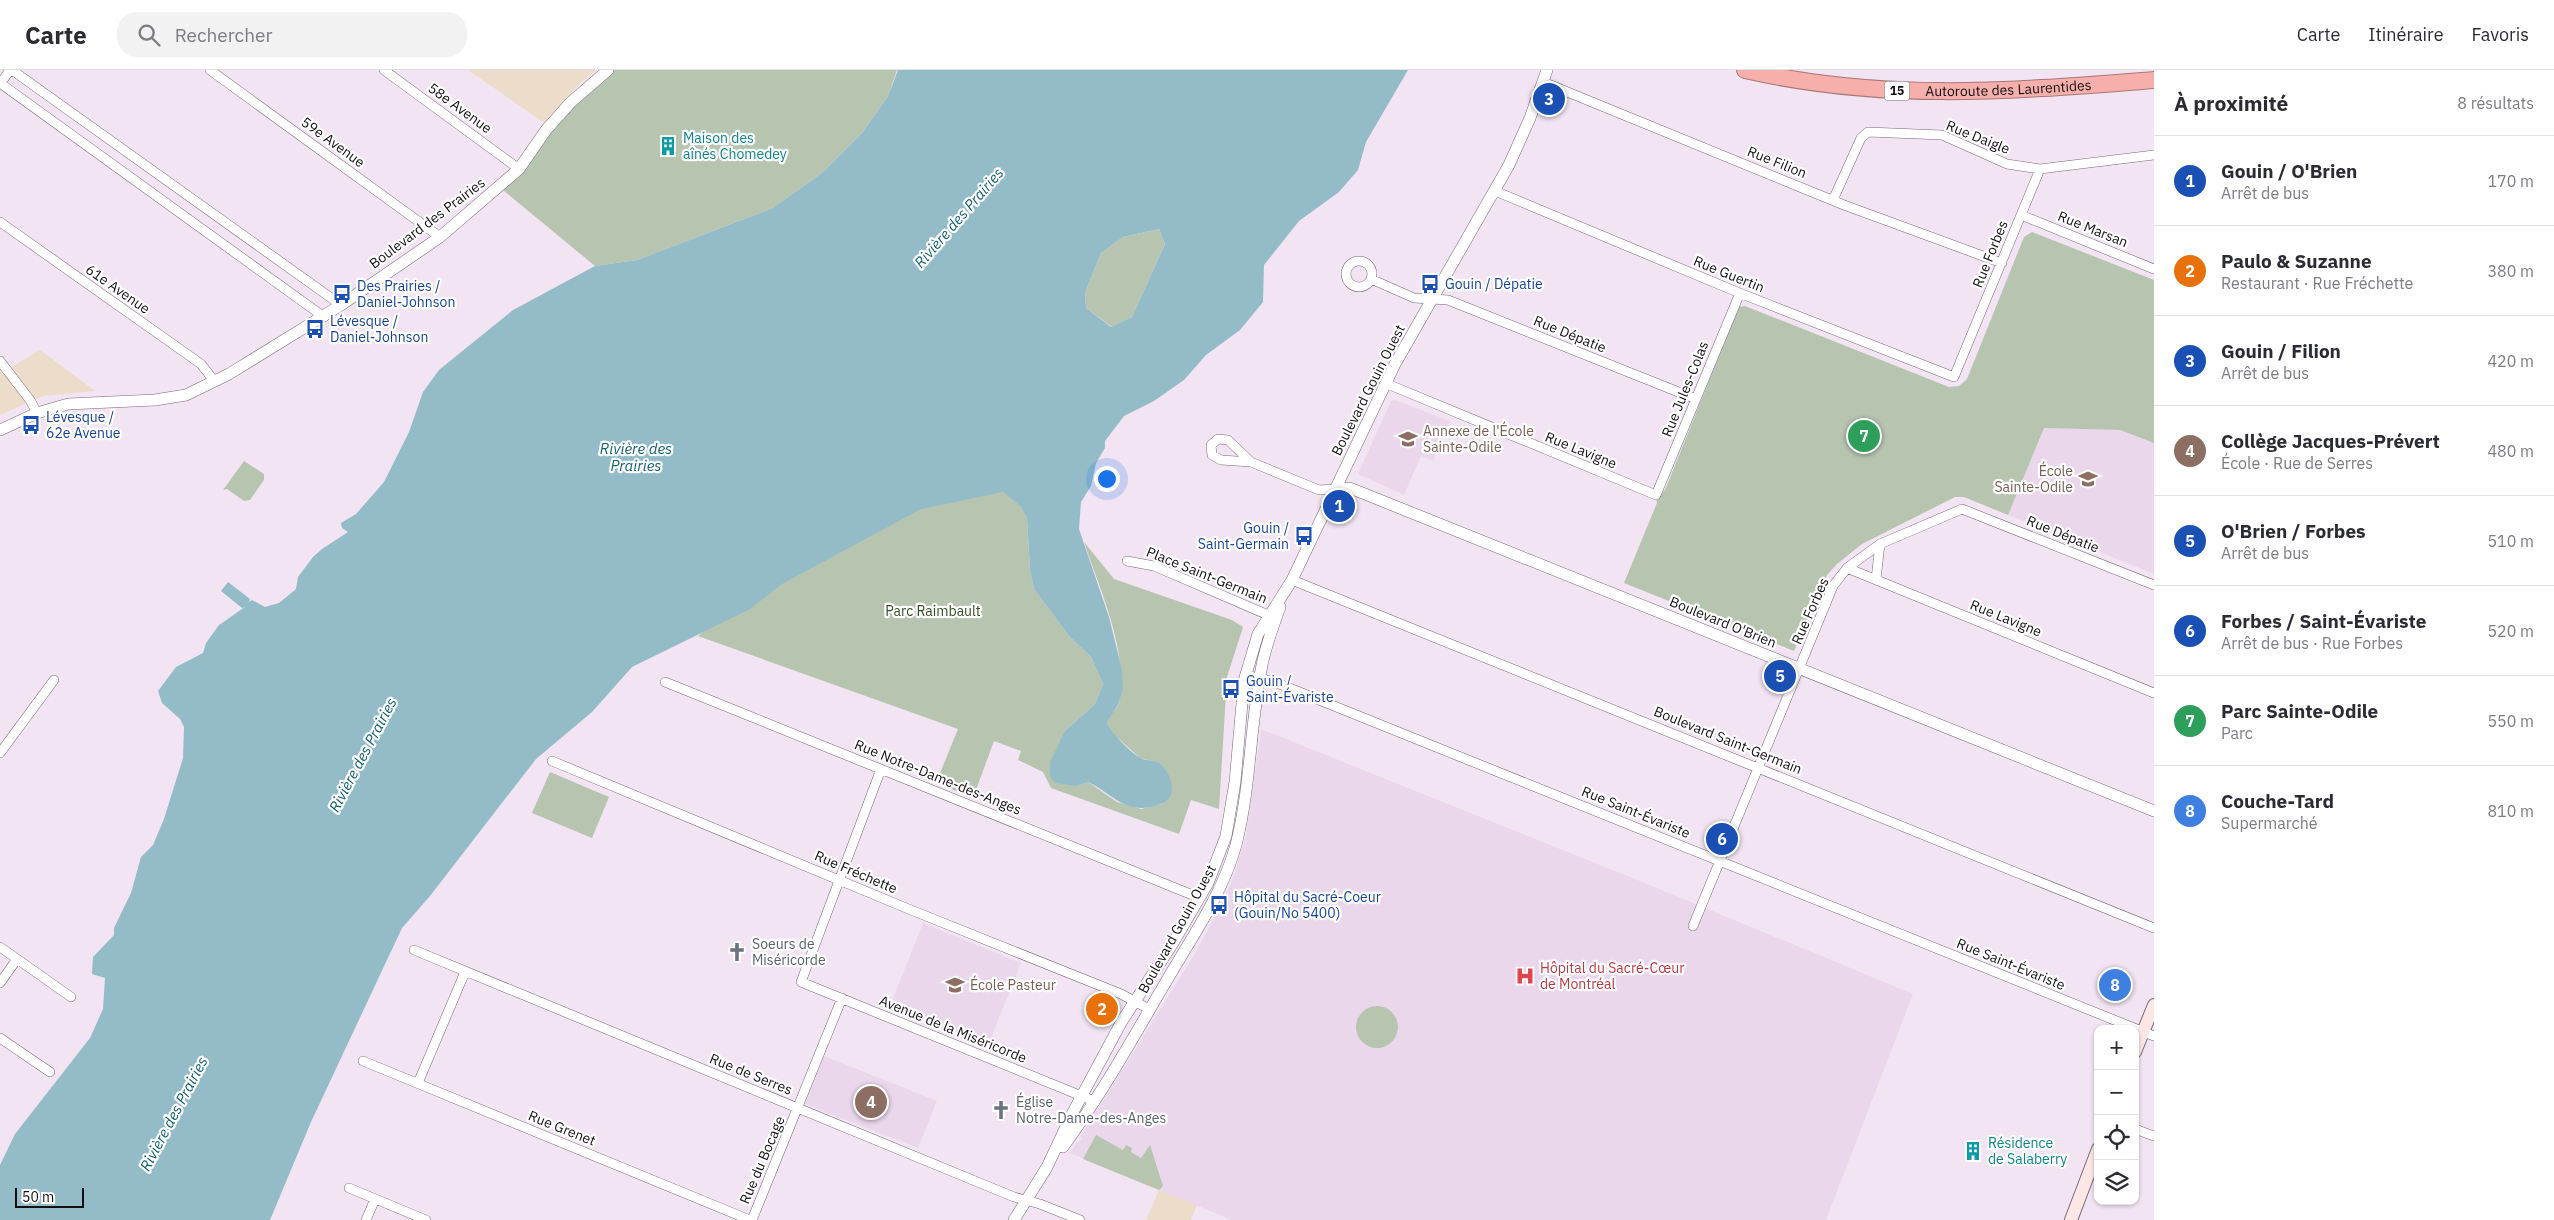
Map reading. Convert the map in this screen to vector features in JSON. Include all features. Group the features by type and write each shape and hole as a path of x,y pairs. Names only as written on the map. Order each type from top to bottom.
{"highway":[{"name":"Autoroute des Laurentides","path":"1745,70 1846,87 1926,92 1990,92 2154,80"}],"main road":[{"path":"2139,1047 2149,1034 2154,1005"},
{"path":"2071,1220 2094,1160"}],"street":[{"path":"324,316 0,84 11,70 341,306"},
{"name":"59e Avenue","path":"210,70 440,237"},
{"name":"58e Avenue","path":"384,70 519,169"},
{"name":"Boulevard des Prairies","path":"0,430 37,413 80,403 174,397 191,393 215,382 341,306 440,237 519,169 546,130 571,102 608,70"},
{"name":"Boulevard Gouin Ouest","path":"1048,1167 1122,1021 1200,898 1220,856 1226,836 1235,782 1245,675 1254,644 1273,617 1292,580 1385,383 1495,191 1522,136 1547,70"},
{"name":"Rue Filion","path":"1543,82 1833,200 2002,264"},
{"path":"88,146 99,132"},
{"name":"Rue Daigle","path":"1833,200 1861,138 1868,132 1942,135 2007,164 2040,169 2154,155"},
{"name":"Rue Forbes","path":"1954,377 2040,169"},
{"name":"Rue Guertin","path":"1495,191 1740,293 1954,377"},
{"path":"190,220 202,206"},
{"name":"Rue Marsan","path":"2021,215 2154,269"},
{"name":"61e Avenue","path":"0,222 201,364 215,382"},
{"name":"Rue Dépatie","path":"1371,279 1414,298 1448,300 1696,399"},
{"name":"Rue Jules-Colas","path":"1656,495 1740,293"},
{"path":"0,361 30,400 37,413"},
{"name":"Rue Lavigne","path":"1385,383 1656,495"},
{"path":"1251,462 1319,490 1336,489"},
{"name":"Boulevard O'Brien","path":"1336,489 1350,488 2154,812"},
{"name":"Rue Forbes","path":"1693,926 1760,768 1833,586 1847,568 1880,544 1962,509"},
{"name":"Rue Dépatie","path":"1962,509 2154,585"},
{"path":"1876,579 1880,544"},
{"name":"Place Saint-Germain","path":"1127,561 1154,566 1273,617"},
{"name":"Rue Lavigne","path":"1847,568 2154,693"},
{"name":"Boulevard Saint-Germain","path":"1292,580 2154,928"},
{"name":"Boulevard Gouin Ouest","path":"1014,1220 1094,1101 1219,889 1235,847 1243,811 1260,678 1273,617"},
{"name":"Rue Saint-Évariste","path":"1245,675 1260,678 1721,861 2149,1034"},
{"path":"0,753 54,680"},
{"name":"Rue Notre-Dame-des-Anges","path":"665,682 1200,898"},
{"name":"Rue Fréchette","path":"552,761 1135,1001 1149,1009"},
{"path":"840,879 881,769"},
{"name":"Avenue de la Miséricorde","path":"840,879 801,982 1094,1101"},
{"path":"0,947 71,997"},
{"name":"Rue de Serres","path":"414,950 1027,1201 1080,1220"},
{"path":"0,983 17,959"},
{"path":"418,1083 465,972"},
{"name":"Rue du Bocage","path":"751,1220 799,1108 842,998"},
{"path":"0,1038 50,1072"},
{"name":"Rue Grenet","path":"363,1061 751,1220"},
{"path":"2139,1130 2154,1136"},
{"path":"349,1188 426,1220"},
{"path":"366,1220 375,1199"}],"shaded area":[{"path":"468,70 596,70 578,85 546,124"},
{"path":"40,350 95,391 43,396 0,415 0,366 5,371"},
{"name":"Annexe de l'École Sainte-Odile","path":"1395,400 1450,421 1433,461 1421,456 1404,495 1358,474 1391,401"},
{"name":"École Sainte-Odile","path":"2044,428 2120,430 2154,443 2154,574 2008,515"},
{"name":"Hôpital du Sacré-Cœur de Montréal","path":"1261,729 1640,881 1913,994 1826,1220 1232,1220 1070,1153 1077,1142 1079,1143 1082,1138 1080,1137 1193,957 1219,909 1222,910 1224,906 1221,904 1234,876 1246,836"},
{"name":"École Pasteur","path":"923,923 1021,963 988,1046 890,1006"},
{"path":"824,1056 937,1101 918,1148 805,1104"},
{"path":"1159,1190 1197,1205 1191,1220 1146,1220"}],"green space":[{"path":"608,70 897,70 888,96 862,133 823,172 773,208 637,260 595,266 503,190 546,130"},
{"path":"1159,229 1165,244 1132,317 1112,327 1086,308 1085,293 1101,253 1123,237"},
{"path":"2032,232 2154,280 2154,443 2120,430 2044,428 2008,515 1964,497 1955,497 1862,544 1837,564 1827,575 1794,651 1624,583 1657,503 1656,499 1665,490 1739,307 1745,306 1949,387 1959,386 1967,379 2024,237"},
{"path":"244,461 264,474 264,480 250,500 244,501 227,489 223,490"},
{"name":"Parc Raimbault","path":"1004,491 1020,506 1027,518 1030,570 1034,589 1069,636 1091,657 1103,684 1095,704 1065,731 1077,786 1088,782 1117,802 1141,809 1162,804 1159,763 1140,758 1109,730 1108,719 1119,703 1120,663 1111,621 1084,542 1114,579 1232,620 1243,627 1227,677 1219,809 1191,800 1179,834 1051,788 1043,772 1018,760 1021,751 994,741 973,798 936,783 958,729 698,636 741,602 919,501"},
{"path":"550,772 609,797 592,838 532,813"},
{"path":"1381,1006 1389,1009 1395,1015 1398,1027 1395,1039 1389,1045 1373,1048 1365,1045 1359,1039 1356,1023 1359,1015 1365,1009"},
{"path":"1096,1135 1123,1150 1126,1145 1132,1148 1131,1152 1141,1158 1150,1145 1163,1186 1159,1190 1083,1159"}],"water":[{"name":"Rivière des Prairies","path":"898,70 1408,70 1366,142 1358,170 1339,192 1299,221 1264,265 1263,302 1240,330 1206,355 1184,380 1154,401 1124,416 1105,441 1105,448 1096,463 1091,486 1081,502 1079,529 1109,617 1122,670 1123,689 1118,705 1107,722 1121,742 1132,752 1143,759 1159,763 1167,772 1172,784 1172,790 1167,801 1139,808 1122,803 1088,782 1077,786 1055,783 1050,776 1050,762 1065,731 1095,704 1103,684 1091,657 1069,636 1034,589 1030,570 1027,518 1020,506 1003,492 921,509 782,584 750,609 632,667 592,712 536,759 430,896 402,928 311,1122 270,1220 0,1220 0,1165 15,1134 90,1038 103,1009 105,978 92,974 93,957 114,935 114,928 131,893 141,857 153,845 164,819 183,758 184,727 180,719 162,703 158,691 176,667 203,653 206,643 219,625 245,607 242,608 221,591 228,582 250,599 249,602 252,600 265,607 279,603 296,589 298,577 313,557 348,532 342,528 341,523 356,514 384,482 409,432 423,392 439,370 513,310 595,266 637,260 773,208 823,172 862,133 888,96","holes":["1159,229 1165,244 1132,317 1111,327 1086,308 1085,293 1101,253 1123,237"]}],"place":[{"name":"Gouin / Filion","path":"1549,99"},
{"name":"Maison des aînés Chomedey","path":"668,146"},
{"name":"Gouin / Dépatie","path":"1430,284"},
{"name":"Des Prairies / Daniel-Johnson","path":"342,294"},
{"name":"Lévesque / Daniel-Johnson","path":"315,329"},
{"name":"Lévesque / 62e Avenue","path":"31,425"},
{"name":"Parc Sainte-Odile","path":"1864,436"},
{"name":"Annexe de l'École Sainte-Odile","path":"1408,439"},
{"name":"École Sainte-Odile","path":"2088,479"},
{"name":"Gouin / O'Brien","path":"1339,506"},
{"name":"Gouin / Saint-Germain","path":"1304,536"},
{"name":"O'Brien / Forbes","path":"1780,676"},
{"name":"Gouin / Saint-Évariste","path":"1231,689"},
{"name":"Forbes / Saint-Évariste","path":"1722,839"},
{"name":"Hôpital du Sacré-Coeur (Gouin/No 5400)","path":"1219,905"},
{"name":"Soeurs de Miséricorde","path":"737,952"},
{"name":"Hôpital du Sacré-Cœur de Montréal","path":"1525,976"},
{"name":"École Pasteur","path":"955,985"},
{"name":"Couche-Tard","path":"2115,985"},
{"name":"Paulo & Suzanne","path":"1102,1009"},
{"name":"Collège Jacques-Prévert","path":"871,1102"},
{"name":"Église Notre-Dame-des-Anges","path":"1001,1110"},
{"name":"Résidence de Salaberry","path":"1973,1151"}]}
